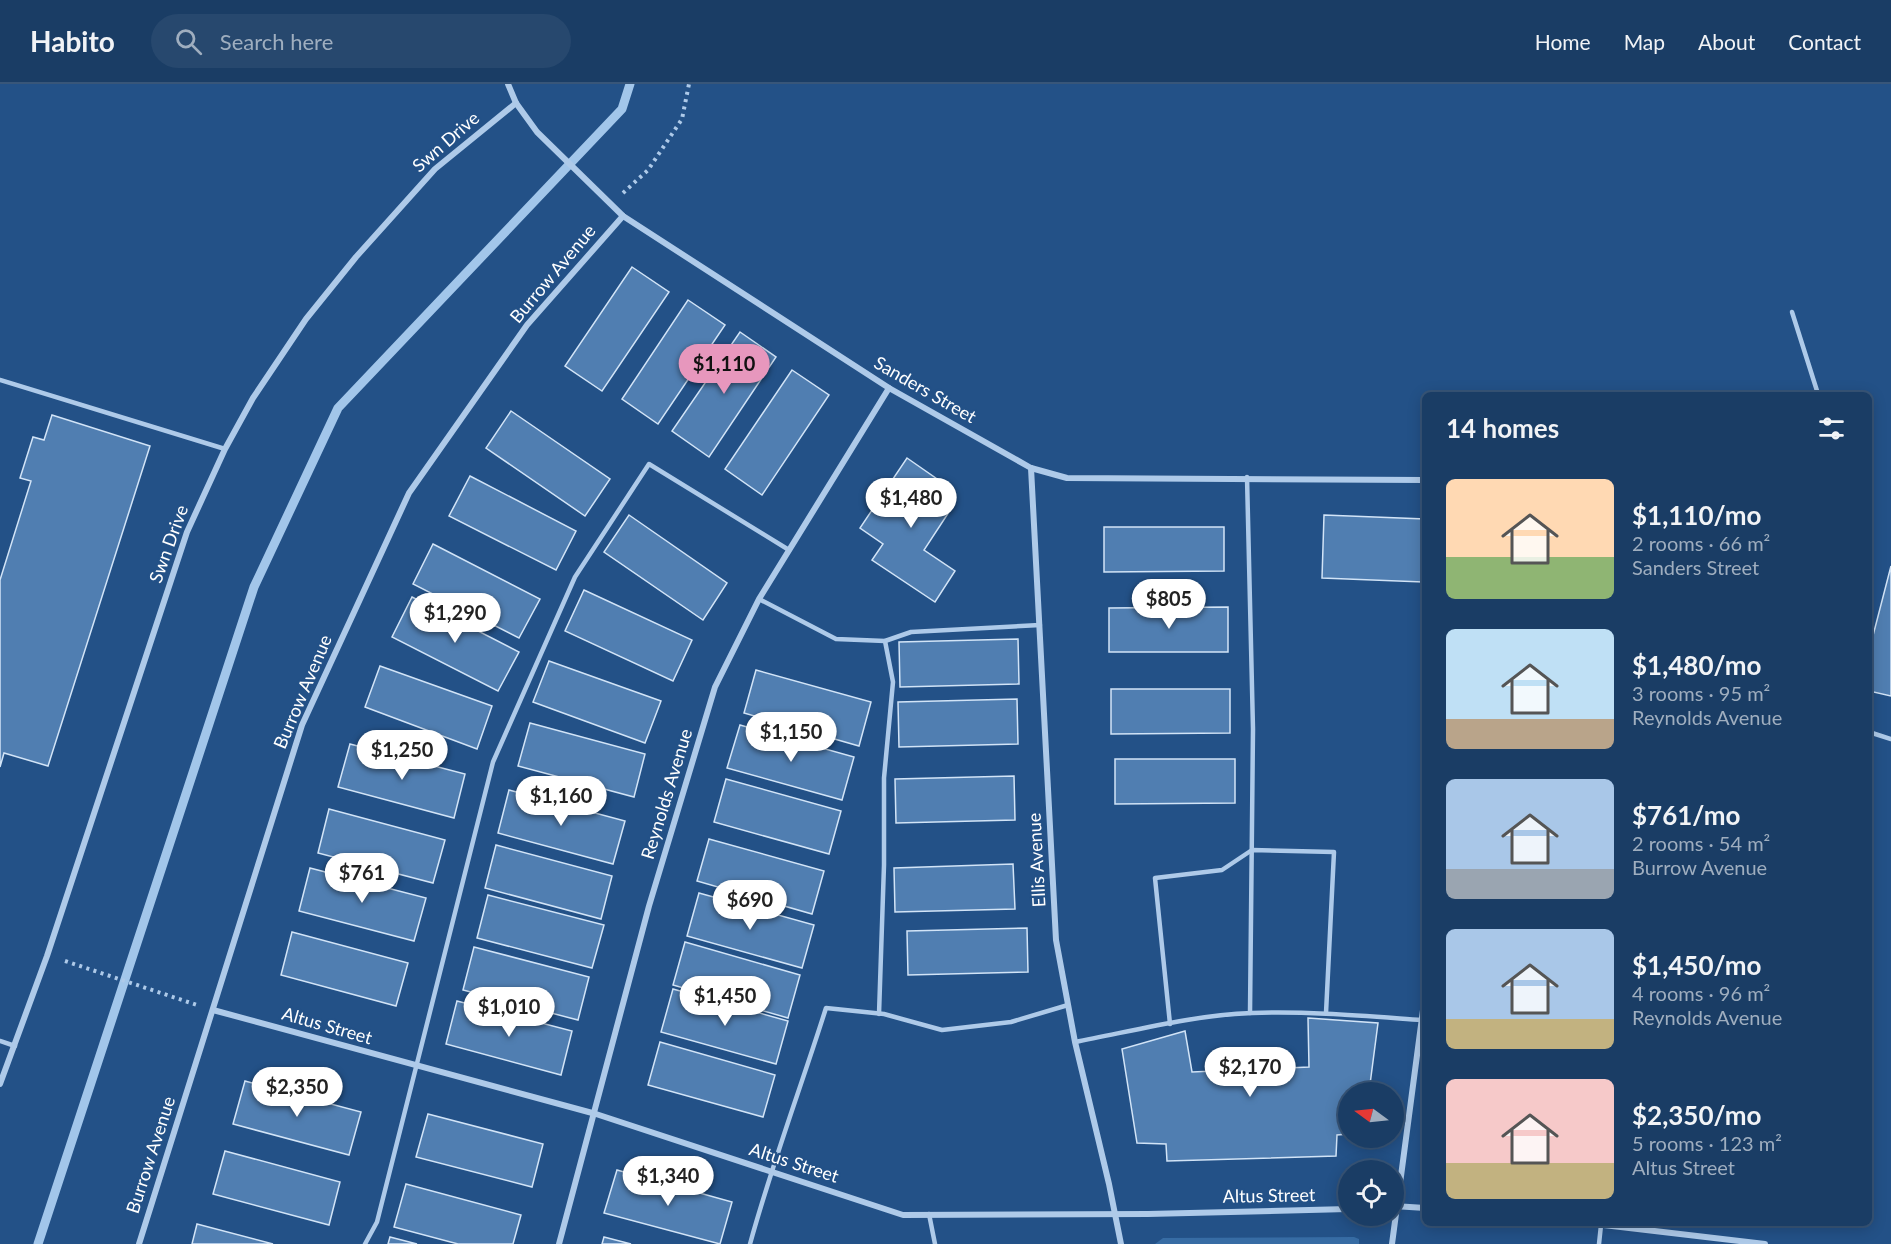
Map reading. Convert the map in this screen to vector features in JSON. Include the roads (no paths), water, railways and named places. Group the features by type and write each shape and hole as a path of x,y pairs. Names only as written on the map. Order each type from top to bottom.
{"street":[{"name":"Sanders Street","path":"508,84 516,103 537,132 622,216 889,388 1031,468 1067,478 1247,477 1422,480"},
{"name":"Swn Drive","path":"0,1084 47,956 187,532 225,449 254,398 299,329 356,257 435,169 516,103"},
{"name":"Burrow Avenue","path":"139,1244 302,725 410,493 527,325 622,216"},
{"name":"Reynolds Avenue","path":"560,1244 649,906 715,687 759,599 889,388"},
{"name":"Ellis Avenue","path":"1031,468 1056,940 1075,1042 1121,1244"},
{"name":"Altus Street","path":"213,1010 596,1114 903,1215 1338,1209"},
{"path":"1402,1160 1422,1020"},
{"path":"1404,1207 1422,1208"},
{"path":"1392,1244 1393,1226"},
{"path":"1610,1226 1765,1244"}],"lane":[{"path":"1792,312 1817,392"},
{"path":"0,380 225,449"},
{"path":"365,1244 377,1222 493,762 575,578 648,464 789,550"},
{"path":"1247,477 1252,601 1250,1013"},
{"path":"759,599 836,639 885,641 911,632 1040,625"},
{"path":"879,1014 884,865 884,778 893,682 885,641"},
{"path":"1872,733 1891,739"},
{"path":"1170,1024 1155,879 1222,870 1252,850 1334,852 1326,1013"},
{"path":"750,1244 770,1171 785,1135 826,1008 879,1014 942,1030 1011,1022 1068,1005"},
{"path":"1075,1042 1170,1024 1250,1013 1326,1013 1422,1020"},
{"path":"0,1041 15,1046"},
{"path":"929,1214 935,1244"},
{"path":"1599,1244 1601,1226"}],"waterway":[{"path":"38,1244 254,587 338,408 622,109 630,84"}]}
